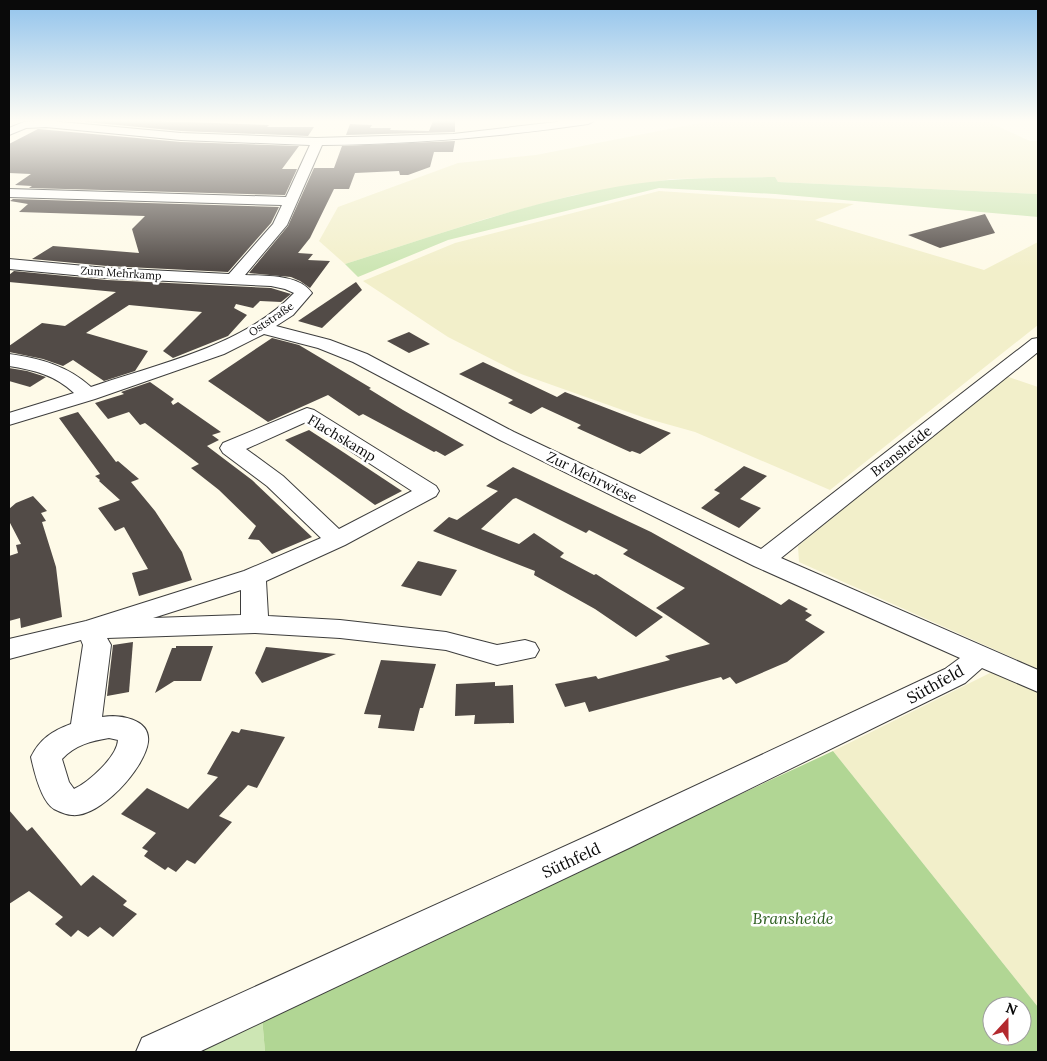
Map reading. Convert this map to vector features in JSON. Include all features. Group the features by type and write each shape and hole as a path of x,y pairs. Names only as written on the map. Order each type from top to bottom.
{"street":[{"path":"233,279 280,225 304,171"},
{"path":"9,192 290,201"},
{"name":"Zum Mehrkamp","path":"9,264 107,273 233,279"},
{"name":"Oststraße","path":"9,419 88,395 218,350 262,328 287,311 304,293 300,288 287,284 233,279"},
{"name":"Zur Mehrwiese","path":"262,328 324,344 360,358 507,436 763,560 922,631"},
{"name":"Bransheide","path":"763,560 1038,343"},
{"path":"9,360 60,372 74,381 88,395"},
{"name":"Flachskamp","path":"9,649 89,629 253,577 337,540 428,491 306,414 231,448 275,481 337,540"},
{"path":"253,577 255,624"},
{"name":"Flachskamp","path":"89,629 255,624 340,629 446,640 497,655 526,650"},
{"path":"85,730 97,645 89,629"},
{"name":"Süthfeld","path":"922,631 1038,682"},
{"name":"Süthfeld","path":"156,1052 617,838 937,685 955,676 970,665 976,655"}],"shaded area":[{"path":"438,171 1038,171 1038,194 778,182 774,177 672,179 574,195 485,219 345,264 319,241 338,207"},
{"path":"659,191 854,204 815,220 984,270 1038,242 1038,325 830,490 695,432 645,418 521,374 448,337 363,281 455,243"},
{"path":"1006,376 1038,387 1038,669 799,562 798,546"},
{"path":"996,670 1038,688 1038,1007 1032,1000 1032,996 1029,996 833,751"}],"green space":[{"path":"775,177 778,182 1038,194 1038,217 775,194 659,188 448,240 358,277 345,264 488,218 597,191 669,180"},
{"name":"Bransheide","path":"833,751 1029,996 982,996 982,1046 1032,1046 1032,1000 1038,1007 1038,1052 265,1052 262,1017"},
{"path":"262,1017 265,1052 186,1052"}],"building":[{"path":"9,171 296,171 285,195 29,188 32,186 15,185 31,174 9,173"},
{"path":"313,171 420,171 408,175 400,175 399,171 355,173 349,189 334,189 310,238 298,253 313,254 308,260 330,261 310,288 291,277 249,273 288,226"},
{"path":"13,199 279,207 271,223 228,272 107,266 32,259 53,246 139,253 132,229 145,216 19,212 28,204 10,201"},
{"path":"985,214 995,233 940,248 908,235"},
{"path":"14,271 107,280 271,288 291,294 281,302 260,301 253,308 236,304 234,308 247,315 228,336 173,358 163,351 202,312 129,305 86,333 148,351 135,371 104,381 73,360 63,366 43,359 9,352 9,346 42,323 65,326 116,292 9,282 9,275"},
{"path":"356,282 362,290 322,328 298,321"},
{"path":"409,332 430,344 409,353 387,341"},
{"path":"272,338 299,345 371,388 369,389 403,410 464,445 445,456 436,451 434,452 363,414 359,416 328,395 268,422 208,381"},
{"path":"483,362 557,397 565,392 671,433 640,454 630,452 577,428 581,425 542,407 531,414 508,403 513,400 459,374"},
{"path":"9,368 46,377 30,387 9,381"},
{"path":"150,382 174,399 171,402 173,405 178,402 221,432 212,435 219,440 207,446 252,480 312,537 272,554 259,540 248,539 256,526 219,490 191,468 199,464 145,423 140,425 129,412 108,419 95,403 124,394 121,392"},
{"path":"78,412 116,462 118,461 139,479 131,482 155,511 182,552 192,580 139,596 132,573 148,569 124,527 115,531 98,508 120,500 95,476 100,474 59,418"},
{"path":"309,430 402,491 375,505 285,440"},
{"path":"744,466 767,476 740,499 761,508 739,528 701,508 720,493 714,490"},
{"path":"513,467 651,532 781,605 789,599 808,609 805,611 812,615 805,620 825,632 787,662 736,684 730,677 723,680 721,677 589,712 585,702 565,707 555,684 596,676 598,679 670,660 665,656 710,644 656,608 685,588 623,554 628,550 589,530 586,533 516,498 481,529 519,544 534,533 564,553 560,557 594,575 596,574 663,617 636,637 595,609 534,575 535,571 433,531 449,517 457,520 498,491 486,486"},
{"path":"33,496 47,511 41,513 46,521 42,522 56,567 62,617 21,628 20,618 9,621 9,556 18,553 16,545 21,544 9,521 9,509 16,503"},
{"path":"418,561 457,570 441,596 401,586"},
{"path":"133,642 129,692 107,696 113,645"},
{"path":"176,646 213,646 201,681 174,681 155,693 172,648 176,648"},
{"path":"266,647 336,654 262,683 255,673"},
{"path":"381,660 436,664 414,731 378,728 381,715 364,714"},
{"path":"495,682 495,686 513,685 514,723 474,724 475,715 455,716 456,684"},
{"path":"241,729 285,737 257,788 248,785 219,816 232,822 195,864 187,860 176,872 168,867 165,870 144,856 148,851 142,848 156,833 121,814 147,788 188,809 218,777 207,774 232,731 239,733"},
{"path":"9,810 27,831 32,827 81,886 93,875 127,901 123,905 137,914 113,937 100,927 88,937 78,930 71,937 55,924 63,917 29,891 9,904"}]}
